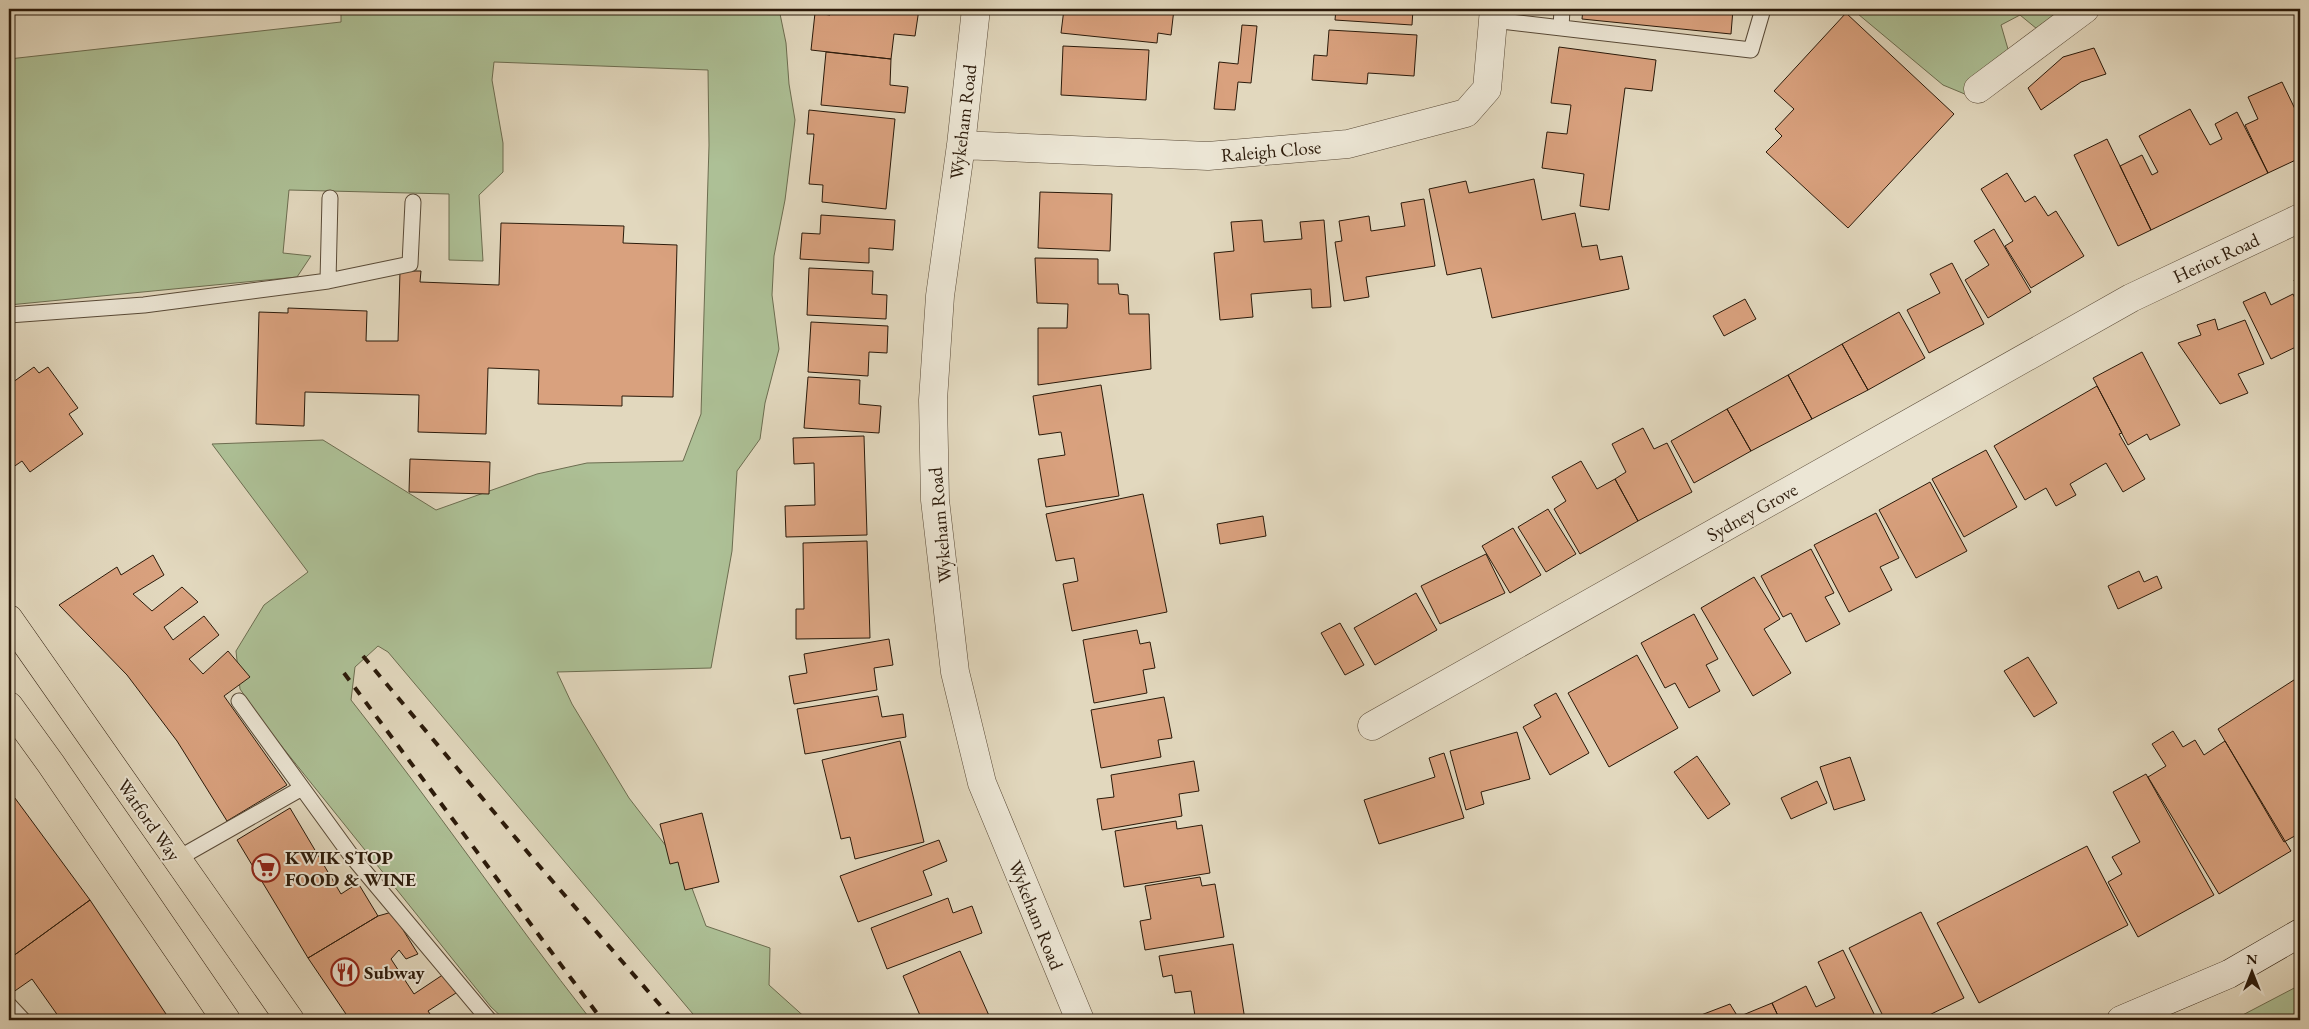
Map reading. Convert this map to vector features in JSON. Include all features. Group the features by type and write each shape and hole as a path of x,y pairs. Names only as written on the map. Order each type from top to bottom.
{"highway":[{"name":"Watford Way","path":"9,619 290,1020"},
{"path":"9,706 51,764 226,1020"}],"street":[{"name":"Wykeham Road","path":"976,9 961,145 940,296 933,400 936,500 955,672 982,783 1080,1020"},
{"path":"1978,89 2085,9"},
{"name":"Raleigh Close","path":"961,145 1208,156 1348,144 1466,113 1487,89 1493,14"},
{"name":"Heriot Road","path":"2131,298 2300,218"},
{"name":"Sydney Grove","path":"1372,726 2131,298"},
{"path":"2121,1020 2229,974 2300,933"}],"lane":[{"path":"1561,28 1562,9"},
{"path":"1493,14 1561,28 1751,50 1763,9"},
{"path":"328,281 330,198"},
{"path":"9,315 144,305 328,281 410,264 413,202"},
{"path":"239,700 350,854 489,1020"},
{"path":"176,859 302,788"},
{"path":"9,1005 23,1020"}],"green space":[{"path":"341,9 779,9 786,43 789,84 795,120 785,200 774,256 772,295 779,349 765,403 760,439 737,471 732,551 711,668 557,672 572,704 629,798 686,872 706,926 770,948 769,985 808,1020 698,1020 388,652 378,646 355,667 351,700 591,1020 505,1020 491,1007 271,733 240,689 236,651 264,605 308,572 212,444 323,440 436,510 537,474 587,463 683,461 701,414 709,145 708,70 494,62 492,80 503,143 503,172 479,195 483,261 449,260 449,194 289,190 283,253 311,256 297,277 9,305 9,59 341,22"},
{"path":"1852,9 2062,9 2037,29 2020,15 2001,25 2010,56 1994,89 1984,102 1943,85"},
{"path":"2300,985 2300,1020 2232,1020 2235,1019"}],"building":[{"path":"831,9 919,9 915,36 894,34 891,59 811,50 815,13 830,15"},
{"path":"1064,9 1174,9 1171,35 1158,33 1157,43 1061,33"},
{"path":"1336,9 1413,9 1412,25 1335,20"},
{"path":"1583,9 1733,9 1731,34 1582,19"},
{"path":"1846,13 1954,114 1848,228 1766,152 1782,136 1775,129 1794,109 1774,91"},
{"path":"1242,25 1257,26 1251,83 1238,82 1235,110 1214,109 1219,62 1238,64"},
{"path":"1329,30 1417,35 1414,76 1368,73 1367,84 1312,80 1314,55 1327,56"},
{"path":"1063,46 1149,50 1146,100 1061,95"},
{"path":"1559,47 1656,60 1652,91 1625,88 1609,210 1580,206 1584,174 1542,168 1547,132 1567,134 1571,105 1551,103"},
{"path":"2094,48 2106,74 2081,82 2041,110 2028,88 2063,57"},
{"path":"826,52 891,59 890,85 908,87 905,113 821,105"},
{"path":"2282,82 2295,109 2300,107 2300,158 2268,173 2245,125 2258,119 2248,97"},
{"path":"2190,109 2210,145 2222,139 2215,124 2237,112 2268,173 2151,230 2120,166 2142,155 2152,175 2158,172 2139,136"},
{"path":"809,110 895,119 886,209 822,202 823,185 809,184 814,134 807,134"},
{"path":"2107,139 2151,230 2118,246 2074,155"},
{"path":"2007,173 2025,202 2035,196 2048,216 2056,211 2084,256 2031,288 2005,246 2013,241 1981,189"},
{"path":"1534,179 1542,220 1575,213 1582,247 1597,245 1600,260 1622,256 1629,289 1492,318 1481,268 1447,275 1429,189 1466,181 1469,193"},
{"path":"1040,192 1112,194 1110,251 1038,248"},
{"path":"1424,199 1435,266 1366,277 1369,297 1344,301 1335,242 1342,241 1339,221 1369,216 1371,231 1405,226 1401,203"},
{"path":"821,215 895,220 893,250 869,248 869,263 800,259 802,233 820,234"},
{"path":"1262,220 1264,242 1302,239 1300,222 1324,220 1331,307 1312,308 1311,289 1251,294 1253,317 1220,320 1214,253 1234,251 1231,222"},
{"path":"501,223 624,226 623,243 677,245 673,397 622,396 622,406 538,404 539,370 488,368 486,434 418,432 419,395 305,392 304,426 256,424 259,312 288,313 288,308 367,311 366,341 398,341 400,271 421,271 420,282 499,285"},
{"path":"1994,229 2031,292 1988,318 1965,280 1989,265 1974,241"},
{"path":"1035,258 1098,259 1098,284 1118,284 1119,294 1128,295 1129,314 1149,314 1151,369 1038,385 1038,328 1067,328 1068,304 1037,303"},
{"path":"1952,263 1984,324 1929,353 1907,310 1940,293 1930,274"},
{"path":"809,268 873,271 872,294 887,295 886,319 807,315"},
{"path":"2300,277 2300,294 2294,280"},
{"path":"2265,292 2271,305 2293,294 2300,309 2300,345 2271,359 2243,302"},
{"path":"1745,299 1756,319 1724,336 1713,316"},
{"path":"1899,312 1925,358 1868,390 1842,344"},
{"path":"2215,319 2218,330 2245,320 2264,364 2238,374 2248,393 2220,404 2178,343 2201,335 2197,325"},
{"path":"811,322 888,326 887,353 869,352 868,376 808,372"},
{"path":"1842,344 1868,390 1812,419 1788,375"},
{"path":"2142,352 2180,425 2150,440 2147,434 2128,445 2093,378"},
{"path":"34,367 39,373 48,367 78,408 69,414 83,434 30,472 22,461 9,470 9,385"},
{"path":"1788,375 1812,419 1751,451 1727,409"},
{"path":"808,377 860,380 859,404 881,406 879,433 804,428"},
{"path":"1101,385 1119,496 1046,507 1038,459 1065,455 1061,432 1039,435 1033,396"},
{"path":"2097,386 2122,433 2119,434 2145,479 2123,492 2106,463 2070,484 2076,495 2056,506 2046,488 2025,500 1994,446"},
{"path":"1727,409 1751,451 1694,483 1671,441"},
{"path":"1643,428 1654,449 1667,443 1692,492 1638,521 1615,479 1626,472 1612,444"},
{"path":"864,436 867,535 786,537 785,506 815,505 814,463 794,464 793,438"},
{"path":"1986,450 2017,507 1964,537 1932,479"},
{"path":"410,459 490,462 489,494 409,492"},
{"path":"1581,461 1597,489 1615,479 1638,521 1580,554 1554,509 1566,501 1552,477"},
{"path":"1930,482 1967,551 1916,578 1879,510"},
{"path":"1143,494 1167,612 1072,631 1063,584 1078,581 1074,558 1056,561 1046,514"},
{"path":"1548,509 1576,554 1546,572 1518,527"},
{"path":"1876,513 1899,558 1880,567 1892,590 1849,612 1814,545"},
{"path":"1263,516 1266,536 1220,544 1217,524"},
{"path":"1513,528 1541,575 1510,593 1482,546"},
{"path":"867,541 870,638 796,639 796,609 804,609 803,543"},
{"path":"1811,549 1834,593 1825,597 1840,624 1806,642 1791,613 1783,617 1761,576"},
{"path":"1486,554 1505,593 1440,624 1421,586"},
{"path":"153,555 164,575 133,594 152,611 182,587 198,602 164,627 173,640 204,616 219,635 189,659 203,674 228,651 250,677 224,696 287,785 227,821 177,741 127,675 59,605 117,567 121,575"},
{"path":"2139,571 2144,582 2157,576 2162,588 2118,609 2108,586"},
{"path":"1754,577 1780,619 1764,629 1791,673 1753,696 1701,608"},
{"path":"1416,593 1437,630 1375,665 1354,628"},
{"path":"1694,614 1718,659 1706,665 1720,691 1689,708 1675,683 1665,688 1641,643"},
{"path":"1340,623 1364,665 1345,675 1321,633"},
{"path":"1137,630 1140,644 1150,642 1155,668 1143,670 1147,693 1094,703 1083,640"},
{"path":"889,639 893,665 874,668 877,690 794,704 789,676 807,673 804,654"},
{"path":"1637,655 1678,728 1609,767 1568,693"},
{"path":"2028,657 2057,703 2034,717 2004,671"},
{"path":"2297,678 2300,682 2300,833 2284,842 2218,729"},
{"path":"1556,693 1589,753 1550,775 1523,727 1541,717 1534,705"},
{"path":"878,696 882,717 903,714 906,737 805,754 797,709"},
{"path":"1164,697 1172,738 1158,740 1161,757 1101,768 1091,710"},
{"path":"2173,731 2183,747 2195,740 2204,755 2225,741 2291,851 2219,894 2148,777 2166,766 2152,744"},
{"path":"1517,732 1530,779 1481,792 1484,804 1466,810 1450,751"},
{"path":"900,741 924,842 855,859 850,837 841,839 822,760"},
{"path":"1444,753 1464,818 1379,844 1364,800 1435,777 1429,758"},
{"path":"1697,756 1730,804 1708,819 1674,772"},
{"path":"1850,757 1865,800 1834,810 1820,767"},
{"path":"1194,761 1199,791 1179,794 1182,816 1102,830 1097,799 1114,797 1111,775"},
{"path":"2146,774 2214,895 2138,937 2108,882 2122,874 2112,857 2140,842 2113,792"},
{"path":"1817,781 1827,803 1791,819 1781,798"},
{"path":"9,790 90,900 9,959"},
{"path":"290,808 341,894 358,883 378,916 308,958 237,840"},
{"path":"702,813 719,882 685,890 678,862 670,864 660,824"},
{"path":"1176,821 1177,829 1202,825 1210,873 1124,887 1115,831"},
{"path":"939,840 947,861 923,871 932,895 858,922 840,876"},
{"path":"2087,846 2128,925 1979,1003 1937,923"},
{"path":"1200,877 1202,886 1215,884 1224,937 1145,950 1140,921 1151,919 1145,886"},
{"path":"948,898 953,913 972,906 982,933 887,969 871,928"},
{"path":"90,900 170,1020 61,1020 32,979 9,995 9,959"},
{"path":"392,912 418,954 406,959 399,950 391,959 414,994 444,974 456,993 428,1011 434,1020 350,1020 308,958 378,916"},
{"path":"1921,912 1964,998 1919,1020 1885,1020 1849,948"},
{"path":"1233,944 1245,1020 1180,1020 1180,1018 1195,1016 1191,991 1175,993 1172,975 1163,977 1159,956"},
{"path":"1843,950 1877,1020 1780,1020 1772,1003 1806,986 1816,1007 1835,998 1818,962"},
{"path":"960,951 991,1020 922,1020 903,976"},
{"path":"1772,1003 1780,1020 1688,1020 1730,1004 1738,1017"}],"railway":[{"path":"363,656 535,861 673,1020"},
{"path":"344,673 602,1020"}],"place":[{"name":"KWIK STOP FOOD & WINE","path":"266,868"},
{"name":"Subway","path":"345,972"}]}
